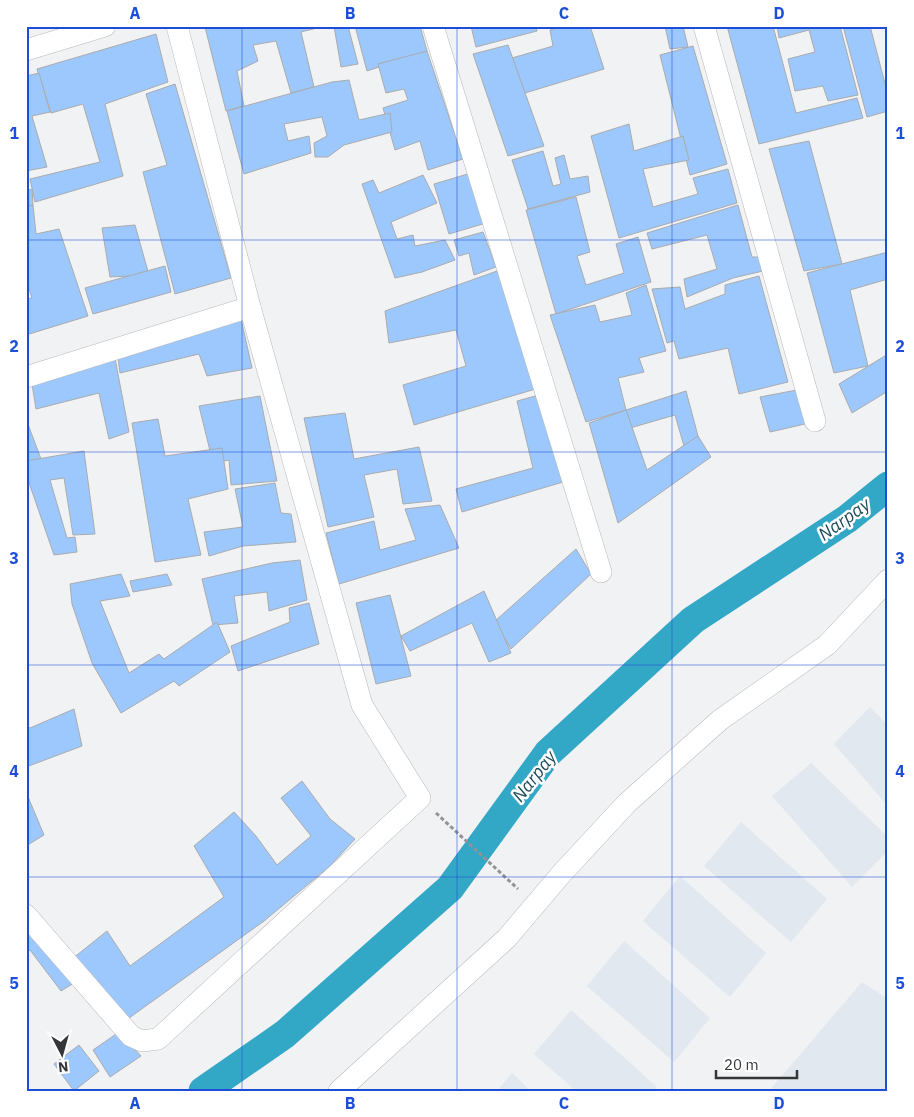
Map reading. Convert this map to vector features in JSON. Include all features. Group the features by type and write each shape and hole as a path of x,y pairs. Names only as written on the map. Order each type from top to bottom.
{"street":[{"path":"26,50 105,26"},
{"path":"26,915 131,1036 142,1041 158,1039 420,798 362,705 250,307 176,26"},
{"path":"433,26 601,572"},
{"path":"704,26 816,421"},
{"path":"26,376 250,307"},
{"path":"339,1091 507,938 563,872 628,802 720,720 827,645 888,580"}],"path":[{"path":"432,810 521,893"}],"shaded area":[{"path":"870,707 888,725 888,806 834,744"},
{"path":"811,763 888,837 888,851 852,887 772,796"},
{"path":"741,822 827,899 791,942 704,866"},
{"path":"680,876 766,953 730,997 643,921"},
{"path":"624,941 710,1018 674,1062 587,986"},
{"path":"862,982 888,999 888,1091 769,1091"},
{"path":"571,1010 657,1087 654,1091 576,1091 534,1054"},
{"path":"512,1073 531,1091 497,1091"}],"building":[{"path":"325,26 301,32 314,87 291,93 276,41 253,45 258,61 237,71 244,106 226,111 205,27"},
{"path":"334,26 348,26 358,64 341,67"},
{"path":"355,26 420,26 427,51 367,71"},
{"path":"471,26 536,26 537,31 476,47"},
{"path":"564,26 590,26 604,69 525,93 512,58 553,46 550,30"},
{"path":"665,26 683,26 688,47 670,49"},
{"path":"727,26 773,26 796,113 857,98 863,118 759,144"},
{"path":"777,26 840,26 858,95 828,101 823,86 795,91 788,59 815,52 809,30 779,38"},
{"path":"843,26 870,26 888,95 888,111 867,117"},
{"path":"156,34 168,82 105,104 123,176 35,202 30,179 100,162 83,104 51,113 37,69"},
{"path":"508,45 544,146 508,156 473,54"},
{"path":"693,46 727,164 690,175 660,55"},
{"path":"427,51 463,159 428,170 420,141 395,150 383,108 408,100 404,89 386,93 378,64"},
{"path":"39,73 50,112 32,116 47,167 26,171 26,76"},
{"path":"349,80 359,120 390,113 392,132 344,145 328,157 315,157 314,143 327,136 322,117 284,124 288,141 309,136 311,153 244,174 227,111 332,82"},
{"path":"175,84 231,278 175,294 143,172 167,165 146,94"},
{"path":"629,124 634,151 683,136 689,160 643,169 653,207 698,194 693,178 728,169 737,203 619,238 591,136"},
{"path":"809,141 842,264 804,271 769,149"},
{"path":"543,151 553,186 561,184 555,158 564,155 570,179 588,176 590,192 528,209 512,160"},
{"path":"471,173 486,223 449,234 434,184"},
{"path":"423,175 437,203 391,222 397,239 413,235 415,246 445,240 455,260 422,272 395,278 362,184 373,180 379,193"},
{"path":"32,189 33,205 26,207 26,191"},
{"path":"576,197 590,252 577,256 586,285 624,273 616,244 638,237 651,282 556,314 526,210"},
{"path":"33,205 36,234 59,229 88,316 26,335 26,299 32,298 26,279 26,207"},
{"path":"738,205 752,257 760,257 763,271 733,278 687,297 684,279 717,269 707,235 652,249 647,233"},
{"path":"135,225 149,275 110,277 102,228"},
{"path":"483,232 496,267 474,275 469,253 459,256 454,240"},
{"path":"888,252 888,279 850,290 868,366 834,373 807,273"},
{"path":"165,266 171,292 93,314 85,288"},
{"path":"497,271 539,388 414,425 403,385 466,366 456,330 389,343 385,311"},
{"path":"759,276 788,382 739,394 728,348 679,359 674,341 667,343 652,289 680,287 685,309 725,294 725,285"},
{"path":"646,285 666,351 639,358 644,372 618,378 626,410 586,422 550,315 595,305 600,322 632,315 626,293"},
{"path":"241,319 252,368 207,376 199,354 120,373 117,351"},
{"path":"114,353 129,432 109,439 99,393 36,409 31,378"},
{"path":"888,354 888,391 852,413 839,384"},
{"path":"797,390 805,424 770,432 760,397"},
{"path":"686,391 698,436 684,446 675,415 630,428 626,410"},
{"path":"539,395 563,482 462,512 456,489 533,468 517,401"},
{"path":"260,396 277,481 231,485 229,460 213,463 199,406"},
{"path":"626,410 647,470 698,436 711,457 618,523 589,423"},
{"path":"345,413 354,459 419,447 432,501 403,504 397,469 364,475 374,517 328,527 304,418"},
{"path":"26,419 41,459 26,465"},
{"path":"158,419 165,456 222,448 228,489 188,499 201,555 155,562 132,423"},
{"path":"84,451 95,534 73,535 64,478 50,480 67,538 75,537 77,552 54,555 26,474 26,461"},
{"path":"275,483 281,513 291,514 296,542 243,546 209,556 204,532 243,527 235,489"},
{"path":"440,505 459,548 339,584 326,533 374,521 380,550 416,540 405,509"},
{"path":"576,549 591,574 511,649 495,621"},
{"path":"300,560 307,600 269,611 267,592 234,596 238,623 213,625 202,579 272,563"},
{"path":"121,574 130,596 100,601 129,673 159,654 164,659 217,622 230,652 179,686 174,681 121,713 92,663 72,604 70,584"},
{"path":"167,574 172,585 133,592 130,581"},
{"path":"484,591 511,653 489,662 472,623 410,651 401,636"},
{"path":"390,595 411,676 376,684 356,603"},
{"path":"309,603 319,644 238,671 231,646 290,622 289,608"},
{"path":"74,709 82,746 26,767 26,724 30,728"},
{"path":"302,781 330,819 355,839 330,866 264,921 125,1021 72,959 107,931 130,966 224,897 194,846 234,812 256,836 277,865 311,836 281,798"},
{"path":"26,792 44,835 26,846"},
{"path":"26,924 79,980 61,991 30,950 26,953"},
{"path":"119,1032 141,1056 110,1077 93,1050"},
{"path":"79,1045 99,1071 74,1091 54,1064"}],"waterway":[{"name":"Narpay","path":"203,1091 285,1034 450,888 548,753 693,620 847,519 888,486"}]}
